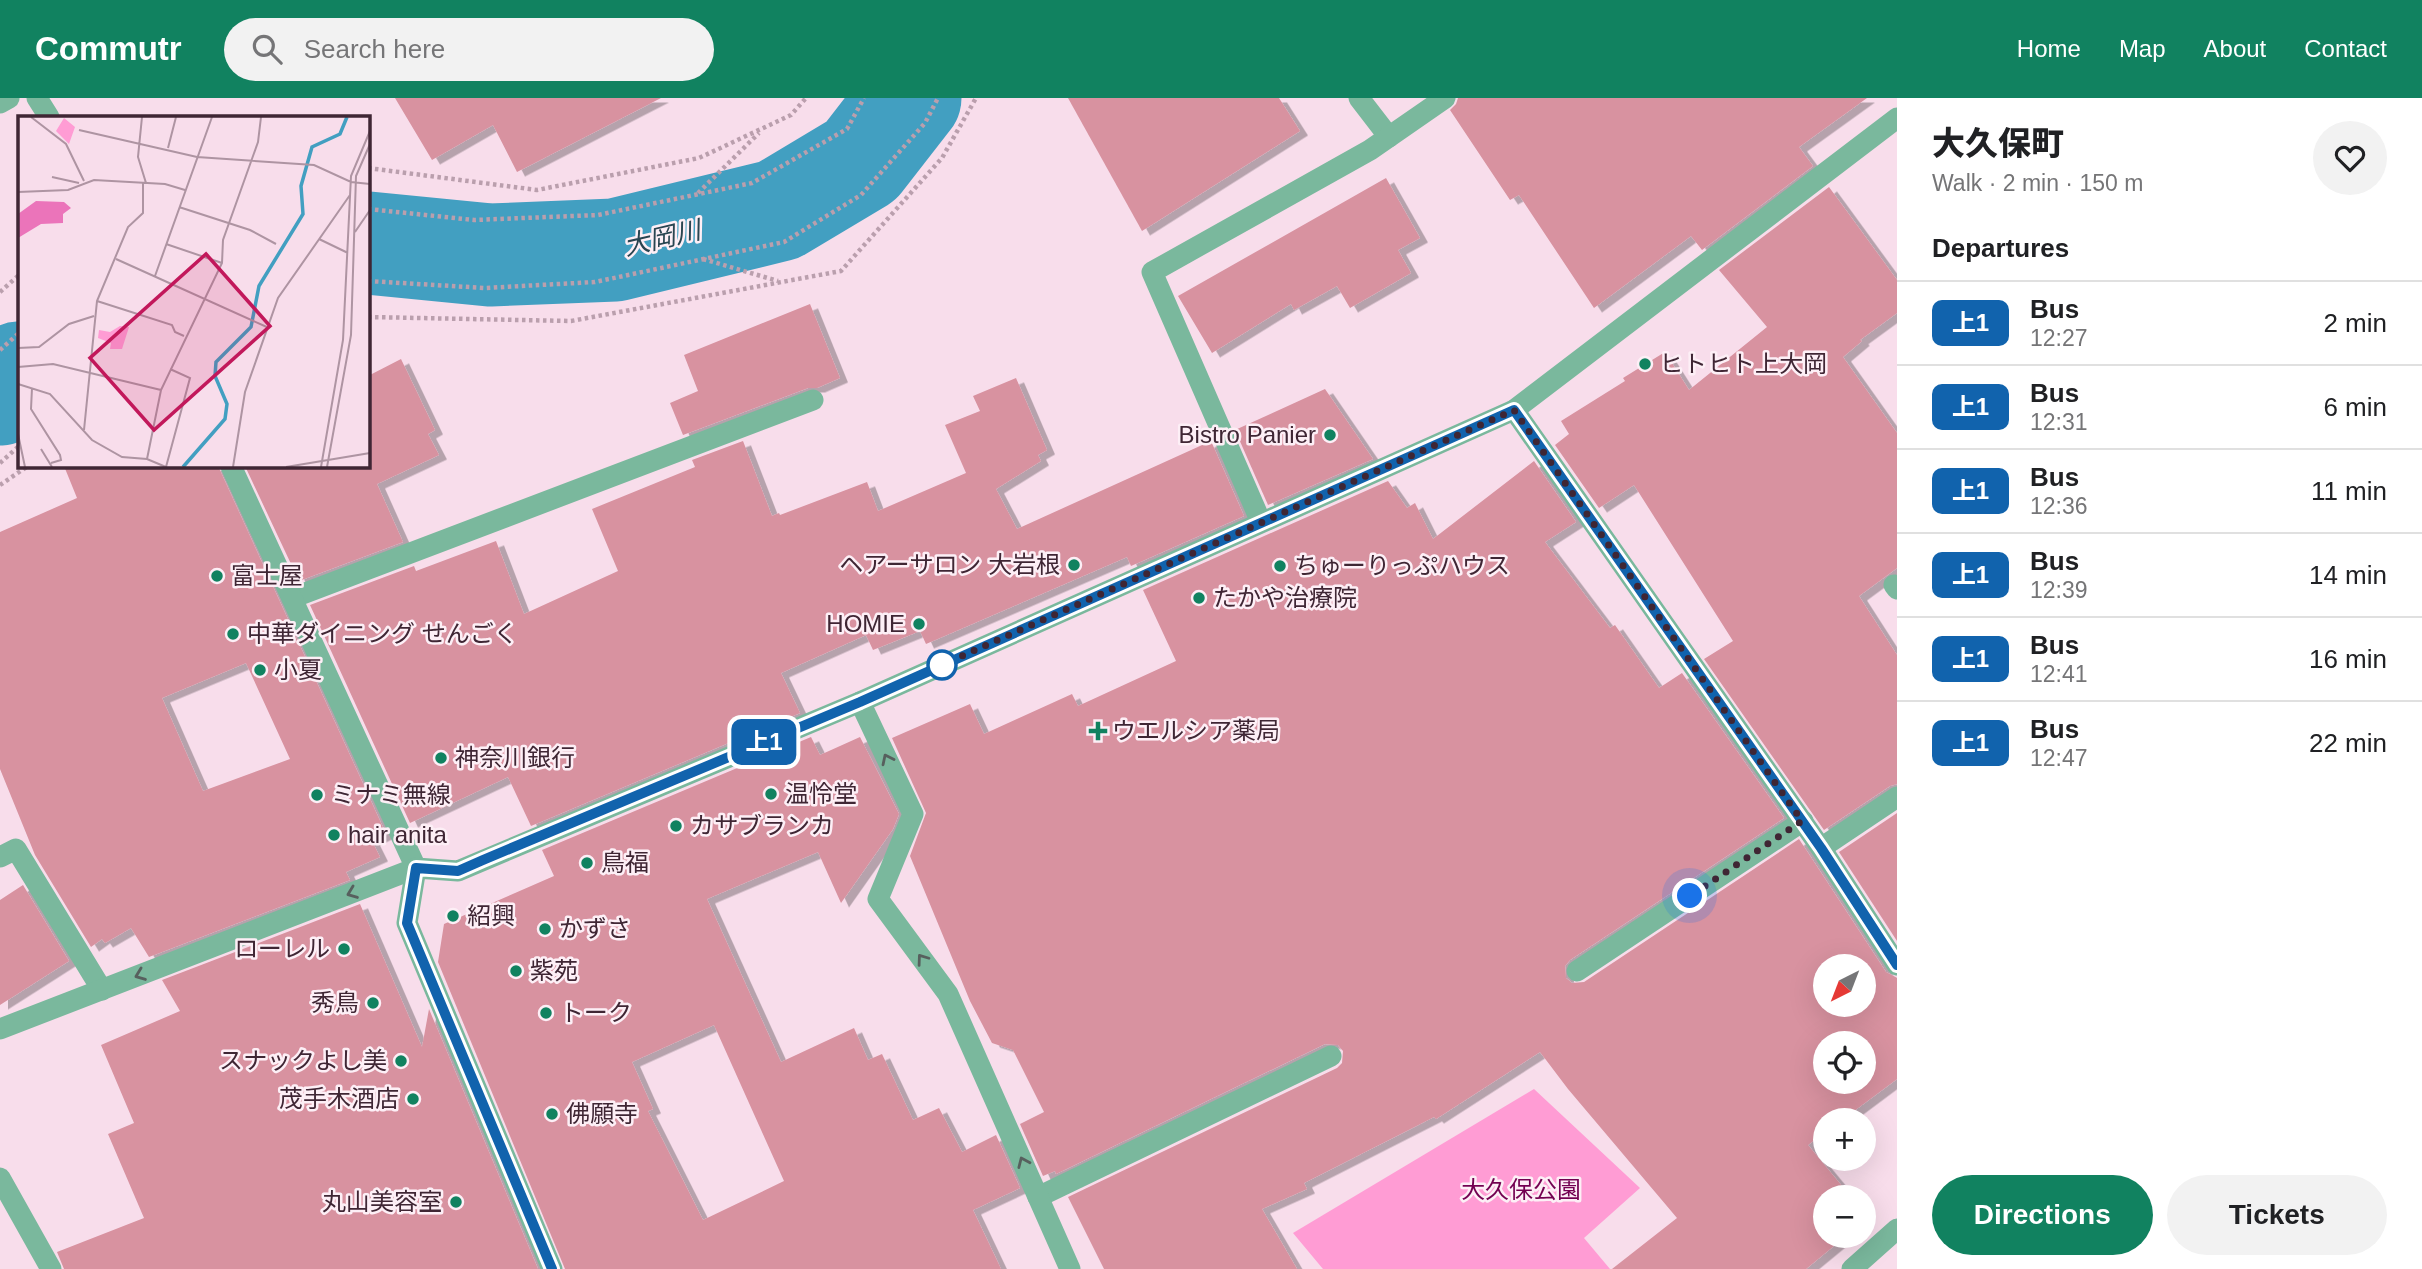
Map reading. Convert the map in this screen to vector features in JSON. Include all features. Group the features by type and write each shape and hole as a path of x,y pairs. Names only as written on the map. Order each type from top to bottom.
{"street":[{"path":"0,103 9,98"},
{"path":"37,98 48,116"},
{"path":"1359,98 1389,137"},
{"path":"1261,522 1152,272 1370,150 1444,98"},
{"path":"0,1029 416,868 458,871 860,702 1514,410 1897,118"},
{"path":"292,598 813,400"},
{"path":"1514,410 1821,848 1897,965"},
{"path":"231,467 416,868 407,923 552,1269"},
{"path":"860,702 913,814 878,899 948,994 1070,1269"},
{"path":"1821,848 1897,797"},
{"path":"1577,971 1802,821"},
{"path":"0,857 16,849 103,990"},
{"path":"1038,1197 1331,1056"},
{"path":"0,1178 51,1269"},
{"path":"1852,1269 1897,1229"}],"path":[{"path":"369,168 537,190 699,158 791,115 806,98"},
{"path":"369,209 474,220 598,215 752,183 847,129 864,98"},
{"path":"369,281 485,288 595,282 783,242 860,195 925,122 938,98"},
{"path":"369,317 571,321 841,271 942,158 976,98"},
{"path":"698,194 763,128"},
{"path":"702,259 782,282"},
{"path":"0,292 18,276"},
{"path":"0,350 18,334"},
{"path":"0,463 18,447"},
{"path":"0,485 27,467"}],"green space":[{"name":"大久保公園","path":"1534,1089 1640,1188 1584,1238 1610,1269 1323,1269 1293,1233"}],"building":[{"path":"395,98 661,98 517,172 493,125 432,160"},
{"path":"1068,98 1279,98 1300,131 1142,231"},
{"path":"1458,98 1867,98 1799,147 1813,166 1702,250 1691,236 1594,308 1519,195 1510,200 1450,110"},
{"path":"1386,178 1420,238 1398,250 1411,273 1350,308 1337,286 1294,310 1291,304 1212,353 1178,296"},
{"path":"1829,187 1897,280 1897,313 1860,340 1862,341 1843,357 1897,433 1897,568 1859,596 1897,655 1897,784 1824,830 1704,659 1733,641 1634,485 1599,508 1555,445 1569,434 1561,421 1665,352 1689,390 1767,327 1719,270"},
{"path":"810,304 840,378 683,435 670,403 698,391 684,355"},
{"path":"401,359 435,430 428,434 439,455 377,484 403,542 299,581 245,467 369,467 369,375"},
{"path":"1016,378 1047,450 1038,455 1041,461 996,489 1017,529 1211,441 1244,516 1131,566 1127,557 926,644 920,631 873,650 866,635 781,673 800,713 531,826 508,777 410,823 310,605 414,566 416,571 496,541 524,614 618,571 592,509 695,467 692,460 743,441 772,516 867,482 878,511 966,473 945,425 980,411 973,396"},
{"path":"1325,389 1373,459 1268,505 1235,430"},
{"path":"1534,461 1576,522 1545,542 1610,628 1615,625 1659,688 1682,673 1784,818 1570,960 1565,966 1566,978 1572,983 1584,982 1799,839 1874,954 1813,954 1813,1017 1876,1017 1876,957 1886,972 1897,978 1897,1079 1858,1108 1813,1108 1813,1141 1808,1145 1813,1151 1813,1171 1830,1171 1841,1185 1813,1185 1813,1248 1831,1248 1806,1269 1612,1269 1677,1218 1540,1052 1436,1119 1434,1117 1304,1183 1307,1189 1262,1209 1297,1269 1104,1269 1068,1197 1337,1068 1342,1063 1343,1051 1338,1045 1325,1044 1056,1174 1055,1171 1043,1176 1020,1124 1044,1112 1013,1050 992,1043 970,1001 910,856 926,813 892,738 970,704 984,734 1072,694 1078,706 1176,661 1143,590 1388,481 1407,508 1415,503 1433,539"},
{"path":"64,467 218,467 386,834 372,841 380,857 346,872 350,880 149,957 131,928 105,943 102,939 91,947 35,855 0,769 0,532 77,498","holes":["246,663 290,759 203,791 162,698"]},
{"path":"811,737 820,755 860,737 899,814 893,829 841,903 818,852 707,899 781,1062 854,1028 868,1060 882,1054 913,1120 939,1108 962,1152 996,1135 1020,1188 973,1210 1001,1269 565,1269 438,962 444,924 554,876 542,850","holes":["714,1025 784,1181 703,1220 648,1111 653,1109 632,1062"]},
{"path":"1897,813 1897,941 1839,852"},
{"path":"23,885 69,961 0,1005 0,900"},
{"path":"360,904 422,1047 429,1009 538,1269 64,1269 57,1252 144,1218 108,1134 134,1123 101,1045 180,1011 162,980"}],"waterway":[{"name":"大岡川","path":"369,243 490,255 615,250 779,210 861,161 910,98"},
{"name":"大岡川","path":"0,394 18,374"}],"bus line":[{"name":"上1","path":"552,1269 407,923 416,868 458,871 860,702 1514,410 1821,848 1897,965"}],"place":[{"name":"ヒトヒト上大岡","path":"1645,364"},
{"name":"Bistro Panier","path":"1330,435"},
{"name":"ヘアーサロン 大岩根","path":"1074,565"},
{"name":"ちゅーりっぷハウス","path":"1280,566"},
{"name":"富士屋","path":"217,576"},
{"name":"たかや治療院","path":"1199,598"},
{"name":"HOMIE","path":"919,624"},
{"name":"中華ダイニング せんごく","path":"233,634"},
{"name":"小夏","path":"260,670"},
{"name":"ウエルシア薬局","path":"1098,731"},
{"name":"神奈川銀行","path":"441,758"},
{"name":"温怜堂","path":"771,794"},
{"name":"ミナミ無線","path":"317,795"},
{"name":"カサブランカ","path":"676,826"},
{"name":"hair anita","path":"334,835"},
{"name":"鳥福","path":"587,863"},
{"name":"紹興","path":"453,916"},
{"name":"かずさ","path":"545,929"},
{"name":"ローレル","path":"344,949"},
{"name":"紫苑","path":"516,971"},
{"name":"秀鳥","path":"373,1003"},
{"name":"トーク","path":"546,1013"},
{"name":"スナックよし美","path":"401,1061"},
{"name":"茂手木酒店","path":"413,1099"},
{"name":"佛願寺","path":"552,1114"},
{"name":"丸山美容室","path":"456,1202"}],"route":[{"path":"942,665 935,668 1514,410 1802,821 1690,896"}]}
